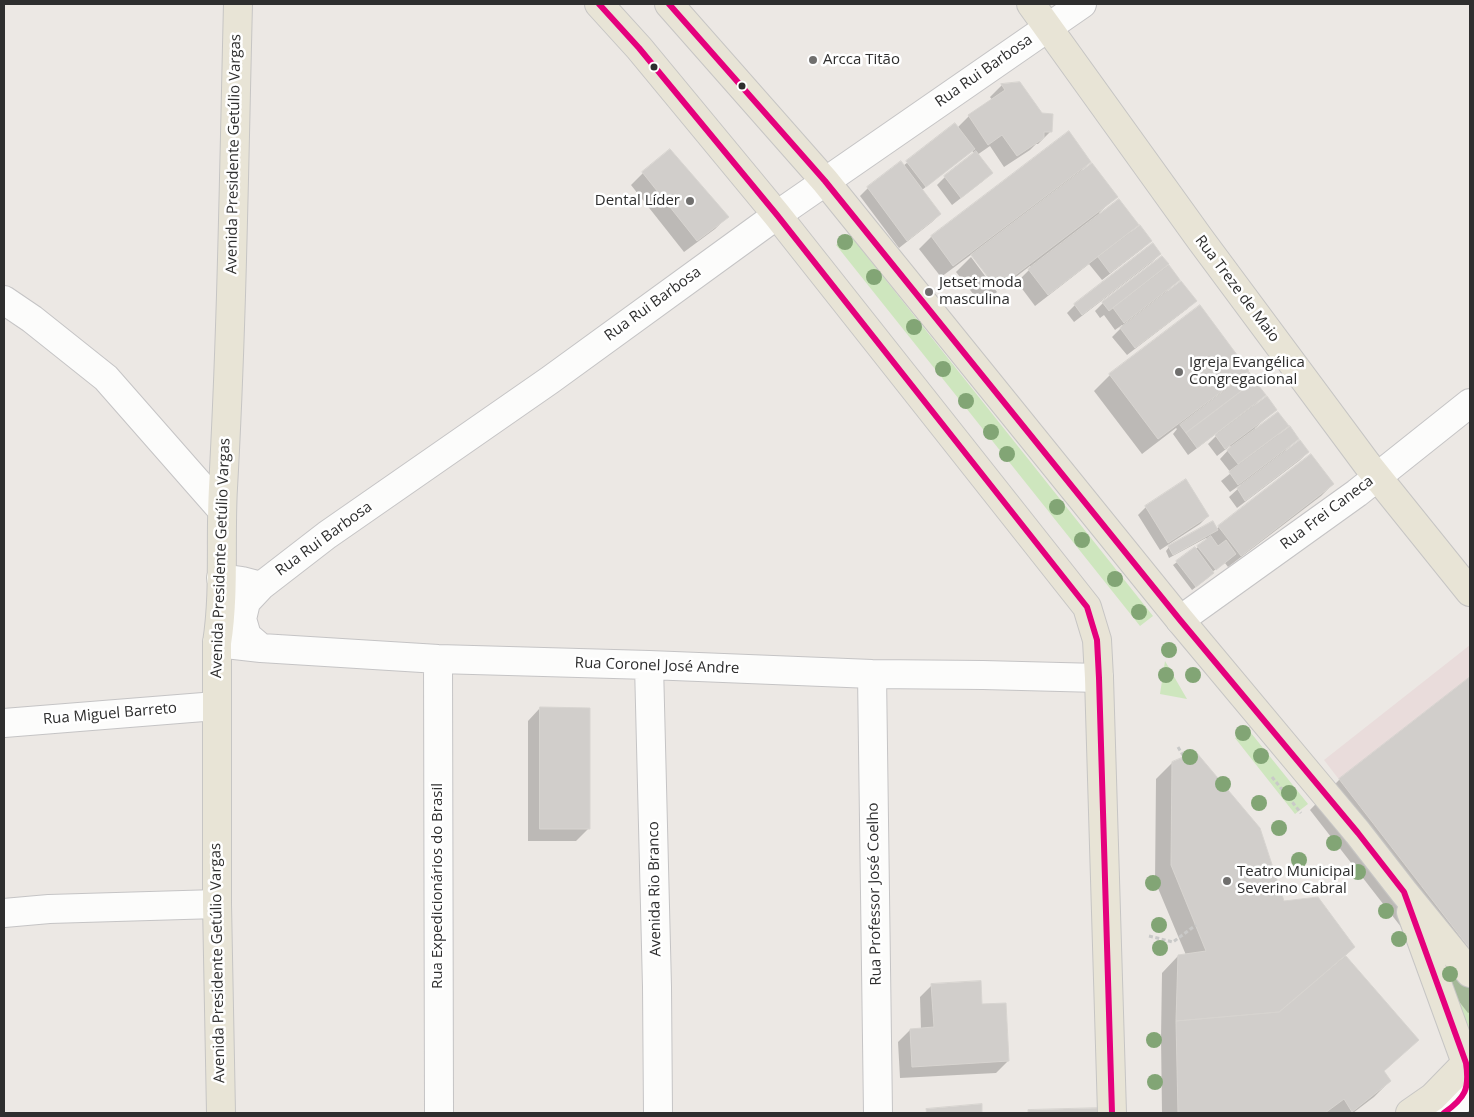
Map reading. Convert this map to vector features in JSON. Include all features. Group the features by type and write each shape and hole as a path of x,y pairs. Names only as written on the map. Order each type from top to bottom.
{"main road":[{"name":"Avenida Presidente Getúlio Vargas","path":"220,1113 217,904 217,643 220,624 222,509 229,382 238,4"},
{"path":"599,4 639,48 776,215 1087,607 1097,640 1099,678 1112,1113"},
{"path":"669,4 825,180 1180,620 1351,825 1470,972"},
{"name":"Rua Treze de Maio","path":"1031,4 1200,239 1377,476 1470,592"},
{"path":"1404,892 1469,1074 1438,1105 1410,1113"}],"street":[{"name":"Rua Rui Barbosa","path":"221,578 261,586 327,535 550,380 825,180 1082,4"},
{"path":"4,300 32,319 106,378 222,509"},
{"name":"Rua Frei Caneca","path":"1180,620 1357,493 1470,403"},
{"path":"261,586 246,602 242,620 247,636 261,648"},
{"name":"Rua Coronel José Andre","path":"217,643 261,648 438,659 872,674 1099,678"},
{"name":"Rua Expedicionários do Brasil","path":"438,659 439,1113"},
{"name":"Avenida Rio Branco","path":"650,665 658,1113"},
{"name":"Rua Professor José Coelho","path":"872,674 878,1113"},
{"name":"Rua Miguel Barreto","path":"4,723 216,706"},
{"path":"4,913 49,909 217,904"}],"path":[{"path":"1178,747 1184,757"},
{"path":"1149,936 1173,942 1196,925"}],"shaded area":[{"path":"1470,645 1470,949 1324,760"}],"green space":[{"path":"850,235 1153,616 1140,626 836,245"},
{"path":"1165,661 1187,699 1160,694"},
{"path":"1247,728 1308,804 1295,814 1235,738"},
{"path":"1434,940 1470,989 1470,1045"}],"building":[{"path":"1020,82 1042,113 1053,114 1052,132 1044,132 1044,138 1017,156 1002,135 988,145 968,115 1005,90 1001,84"},
{"path":"955,123 975,149 926,187 906,161"},
{"path":"1069,131 1091,162 953,266 931,236"},
{"name":"Dental Líder","path":"670,149 729,217 697,241 642,172"},
{"path":"976,151 993,173 961,198 944,176"},
{"path":"901,161 941,214 907,241 867,187"},
{"path":"1092,163 1118,197 997,289 971,255"},
{"path":"1119,199 1139,225 1048,295 1028,269"},
{"path":"1140,225 1152,241 1110,273 1098,257"},
{"path":"1153,243 1161,254 1082,315 1074,304"},
{"path":"1162,256 1169,264 1109,311 1102,302"},
{"path":"1169,265 1180,280 1124,323 1113,308"},
{"path":"1181,281 1197,301 1135,348 1120,328"},
{"name":"Igreja Evangélica Congregacional","path":"1200,305 1249,371 1158,439 1109,374"},
{"path":"1249,372 1256,380 1186,433 1180,425"},
{"path":"1255,381 1266,395 1197,448 1186,433"},
{"path":"1267,396 1277,410 1225,449 1215,435"},
{"path":"1278,412 1289,426 1238,464 1227,450"},
{"path":"1290,426 1299,439 1238,485 1229,472"},
{"path":"1300,440 1309,452 1245,501 1237,488"},
{"path":"1311,454 1334,484 1241,556 1218,526"},
{"path":"1186,479 1209,516 1168,543 1145,506"},
{"path":"1213,521 1218,530 1173,555 1168,546"},
{"path":"1211,536 1218,546 1226,540 1236,554 1216,570 1197,546"},
{"path":"1195,547 1214,573 1196,587 1176,561"},
{"path":"1470,677 1470,949 1339,779"},
{"path":"540,707 590,708 590,829 540,829"},
{"name":"Teatro Municipal Severino Cabral","path":"1196,752 1260,828 1284,901 1318,897 1355,947 1279,1012 1176,1021 1178,955 1206,951 1171,865 1172,762"},
{"path":"1346,956 1419,1040 1384,1071 1391,1081 1352,1112 1344,1099 1325,1113 1178,1113 1176,1021 1279,1012"},
{"path":"981,981 982,1004 1006,1003 1009,1061 912,1067 910,1029 934,1027 931,984"},
{"path":"982,1104 982,1113 927,1113 926,1109"},
{"path":"1102,1108 1102,1113 1028,1113 1028,1110"}],"transit line":[{"path":"599,4 639,48 777,215 1087,607 1097,640 1099,678 1112,1113"},
{"path":"669,4 825,181 1180,620 1358,833 1404,892 1466,1063 1467,1080 1464,1092 1457,1103 1444,1113"}],"place":[{"name":"Arcca Titão","path":"813,60"},
{"name":"Dental Líder","path":"690,201"},
{"name":"Jetset moda masculina","path":"929,292"},
{"name":"Igreja Evangélica Congregacional","path":"1179,372"},
{"name":"Teatro Municipal Severino Cabral","path":"1227,881"}]}
